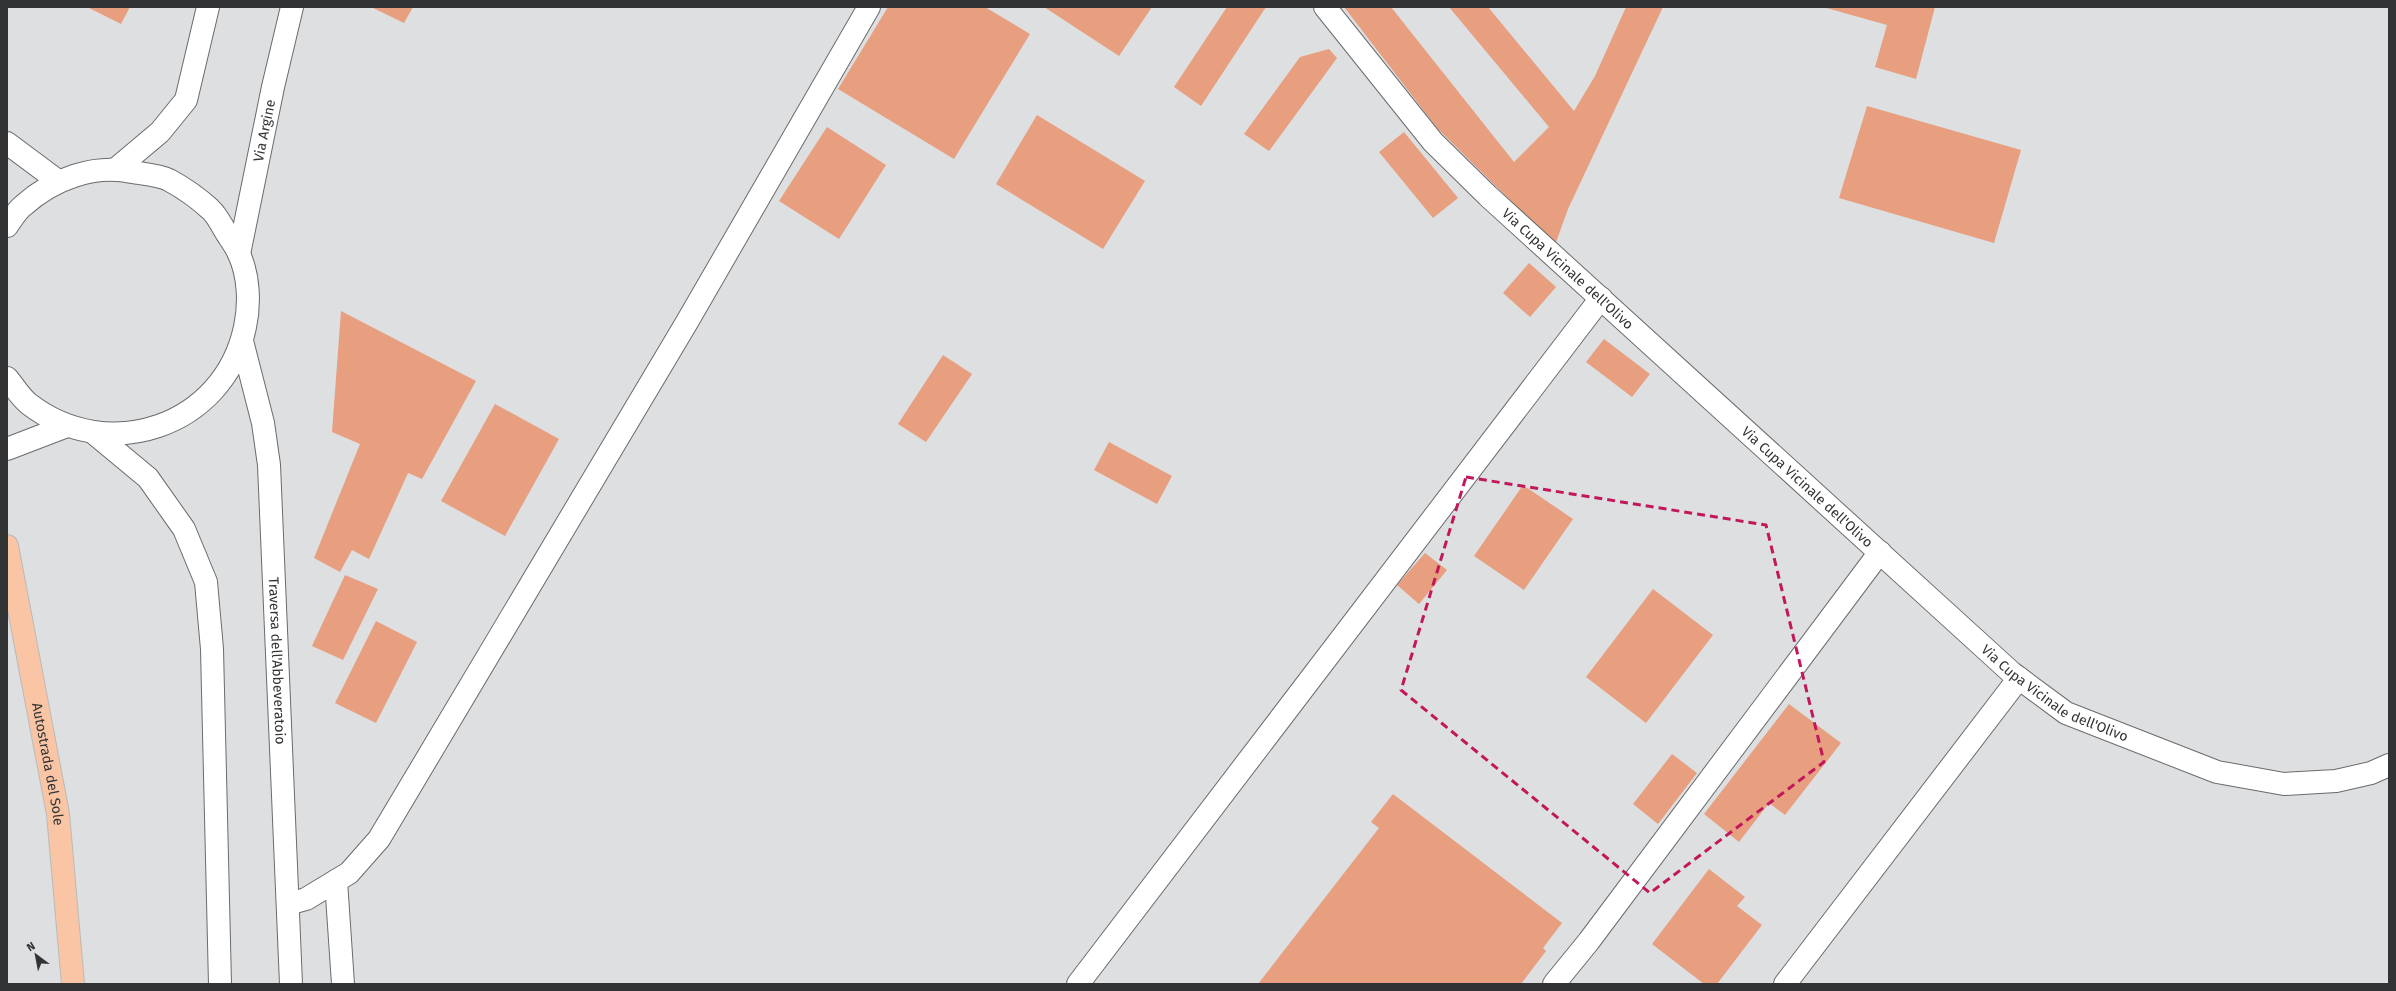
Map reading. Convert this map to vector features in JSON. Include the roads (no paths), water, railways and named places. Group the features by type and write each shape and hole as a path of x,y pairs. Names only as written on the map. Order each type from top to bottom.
{"highway":[{"name":"Autostrada del Sole","path":"7,546 58,814 73,984"}],"street":[{"path":"116,169 160,132 186,100 208,7"},
{"name":"Via Argine","path":"239,254 273,87 292,7"},
{"path":"288,904 306,899 349,873 379,839 691,315 869,7"},
{"name":"Via Cupa Vicinale dell'Olivo","path":"1324,7 1433,142 1488,196 2019,678 2066,713 2217,772 2284,784 2328,782 2371,773 2389,765"},
{"path":"7,143 58,181"},
{"path":"7,226 23,205 58,181 86,172 116,169 168,179 211,210 239,254 247,283 248,312 242,341 226,376 201,403 169,423 133,434 95,434 67,426 28,403 7,378"},
{"path":"1078,984 1601,298"},
{"name":"Traversa dell'Abbeveratoio","path":"242,341 263,423 269,465 291,984"},
{"path":"7,449 67,426"},
{"path":"95,434 148,478 184,529 206,582 212,649 220,984"},
{"path":"1554,984 1594,935 1880,552"},
{"path":"1785,984 2019,678"},
{"path":"336,881 343,984"}]}
